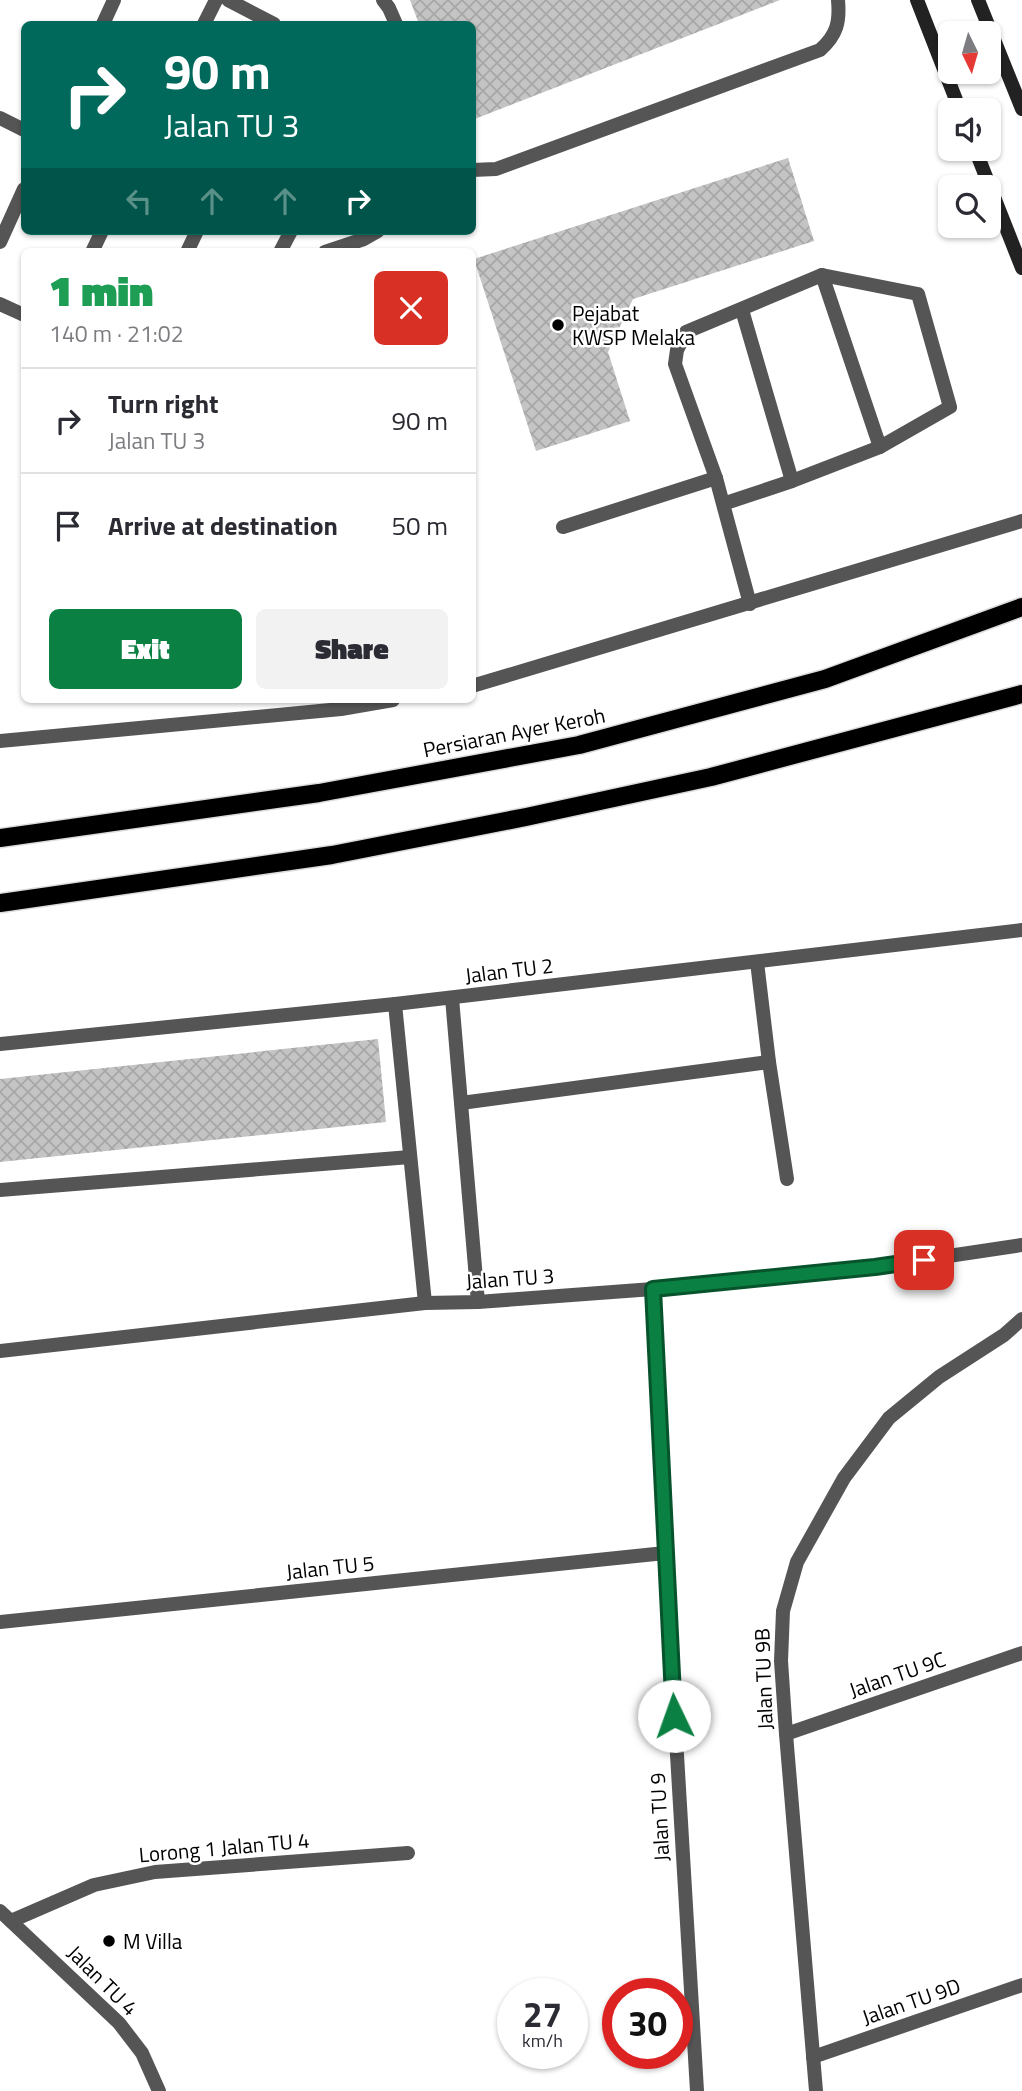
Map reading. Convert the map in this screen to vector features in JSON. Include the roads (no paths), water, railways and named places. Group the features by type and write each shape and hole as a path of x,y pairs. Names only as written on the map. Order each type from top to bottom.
{"main road":[{"path":"917,0 955,98"},
{"path":"978,0 1016,78 1022,109"},
{"path":"980,161 1022,268"},
{"name":"Persiaran Ayer Keroh","path":"0,838 319,793 579,745 825,679 1022,607"},
{"path":"0,903 332,855 526,817 712,777 1022,695"}],"street":[{"path":"104,21 114,0"},
{"path":"205,21 215,0"},
{"path":"228,0 268,21"},
{"path":"383,0 395,21"},
{"path":"476,170 496,169 820,50 832,40 838,27 838,0"},
{"path":"0,118 21,128"},
{"path":"0,242 21,196"},
{"path":"337,248 372,235"},
{"path":"822,275 880,447"},
{"path":"723,504 880,447 950,407 918,294 822,275 687,332 677,350 675,364 716,478 723,504 750,604"},
{"path":"0,304 21,314"},
{"path":"742,310 792,481"},
{"path":"563,527 716,478"},
{"path":"476,685 1022,522"},
{"path":"0,741 341,709 376,703"},
{"name":"Jalan TU 2","path":"0,1044 452,998 1022,930"},
{"path":"757,962 787,1179"},
{"path":"452,998 478,1302"},
{"path":"395,1004 425,1303"},
{"path":"461,1103 769,1062"},
{"path":"0,1190 410,1157"},
{"name":"Jalan TU 3","path":"0,1351 425,1303 478,1302 653,1289 875,1267 1022,1245"},
{"name":"Jalan TU 9","path":"653,1289 665,1553 697,2091"},
{"name":"Jalan TU 9B","path":"816,2091 786,1734 781,1661 783,1611 797,1562 844,1478 889,1418 939,1377 1004,1335 1022,1319"},
{"name":"Jalan TU 5","path":"0,1622 665,1553"},
{"name":"Jalan TU 9C","path":"786,1734 1022,1653"},
{"name":"Lorong 1 Jalan TU 4","path":"11,1921 94,1885 155,1871 408,1853"},
{"name":"Jalan TU 4","path":"0,1911 119,2023 142,2053 159,2091"},
{"name":"Jalan TU 9D","path":"813,2057 1022,1985"}],"place":[{"name":"Pejabat KWSP Melaka","path":"558,325"},
{"name":"M Villa","path":"109,1941"}]}
